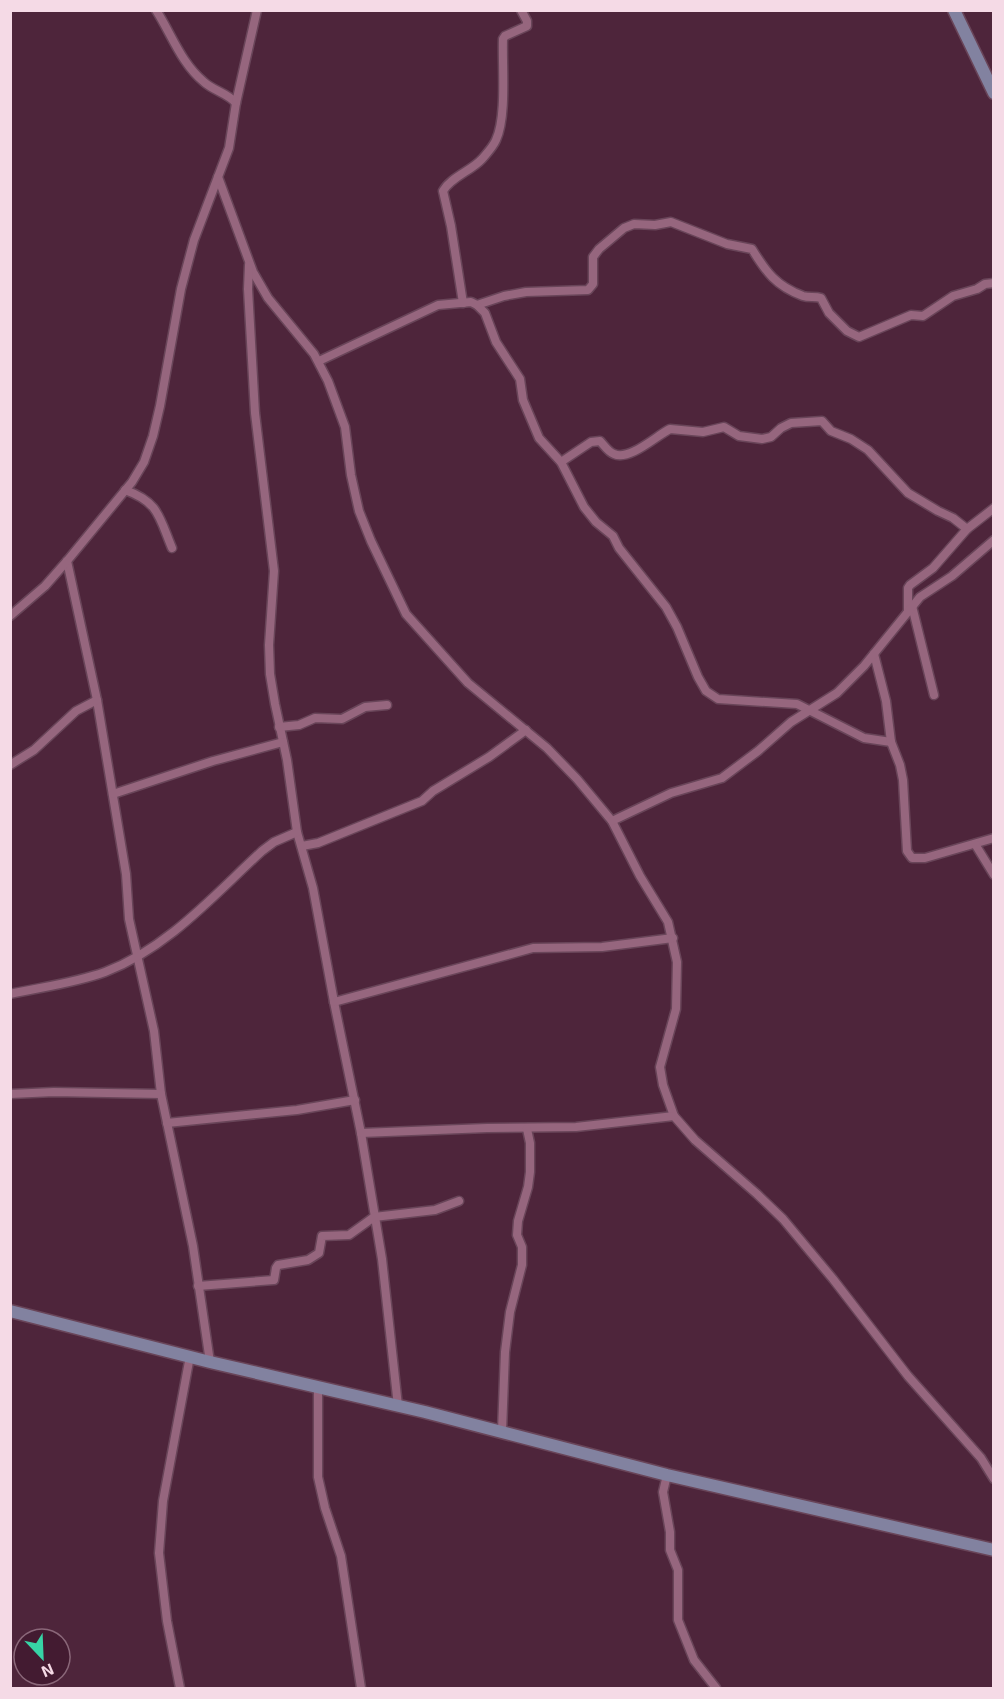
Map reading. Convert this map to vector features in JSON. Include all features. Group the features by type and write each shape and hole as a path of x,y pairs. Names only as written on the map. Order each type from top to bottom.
{"main road":[{"path":"954,10 993,93"},
{"path":"10,1311 210,1362 502,1431 668,1475 993,1550"}],"street":[{"path":"156,10 188,65 205,83 227,95 236,103"},
{"path":"10,616 45,586 67,561 125,490 144,462 153,436 181,289 194,240 229,148 256,10"},
{"path":"463,303 443,191 447,185 482,159 497,138 502,110 503,39 527,26 521,10"},
{"path":"218,177 249,262 268,298 303,338 319,362 345,427 351,475 359,511 406,614 474,689 562,762 612,821 640,876 668,922 677,962 676,1009 660,1067 663,1085 674,1116 695,1140 758,1194 783,1219 908,1376 981,1458 993,1479"},
{"path":"319,362 438,305 463,303 477,305 526,292 588,290 593,285 593,257 619,232 634,224 655,225 671,222 727,244 752,249 759,262 776,281 805,297 818,296 821,298 830,313 847,331 859,337 911,315 923,316 953,296 993,283"},
{"path":"249,262 248,289 255,413 274,571 269,634 270,674 297,832 313,888 362,1133 382,1258 398,1406"},
{"path":"477,305 485,313 496,342 520,379 523,400 539,438 561,462 584,507 596,522 613,536 619,548 666,607 698,677 711,696 718,699 797,704 864,738 891,742"},
{"path":"561,462 591,441 596,440 600,441 612,454 623,455 654,440 670,429 703,432 724,427 739,436 762,440 773,436 788,424 818,420 831,431 851,439 868,450 908,493 968,529"},
{"path":"125,490 140,495 155,507 172,548"},
{"path":"934,695 910,609 908,588 933,568 968,529 993,507"},
{"path":"612,821 671,793 722,778 759,751 791,722 837,693 874,654 920,597 952,576 993,540"},
{"path":"67,561 97,700 126,874 129,919 154,1031 161,1094 194,1246 210,1362"},
{"path":"874,654 886,701 891,742 903,780 907,851 912,858 925,858 993,838"},
{"path":"10,765 34,750 76,711 97,700"},
{"path":"279,727 298,725 315,718 342,719 365,707 387,705"},
{"path":"302,846 318,843 422,801 433,791 489,758 526,730"},
{"path":"113,794 213,761 283,742"},
{"path":"10,994 104,972 137,957 192,918 262,851 274,842 297,832"},
{"path":"975,844 993,875"},
{"path":"334,1002 533,948 602,947 673,938"},
{"path":"10,1094 54,1092 161,1094"},
{"path":"167,1123 297,1110 355,1100"},
{"path":"362,1133 487,1128 527,1129 630,1122 674,1116"},
{"path":"502,1431 505,1352 510,1312 522,1265 518,1221 528,1188 530,1172 530,1143 527,1129"},
{"path":"198,1286 274,1280 278,1265 308,1260 319,1253 322,1236 349,1234 374,1217 435,1210 459,1201"},
{"path":"180,1689 167,1621 159,1552 164,1501 190,1356"},
{"path":"318,1388 318,1477 340,1556 361,1689"},
{"path":"668,1475 663,1492 670,1532 670,1550 678,1570 678,1620 694,1660 716,1689"}]}
